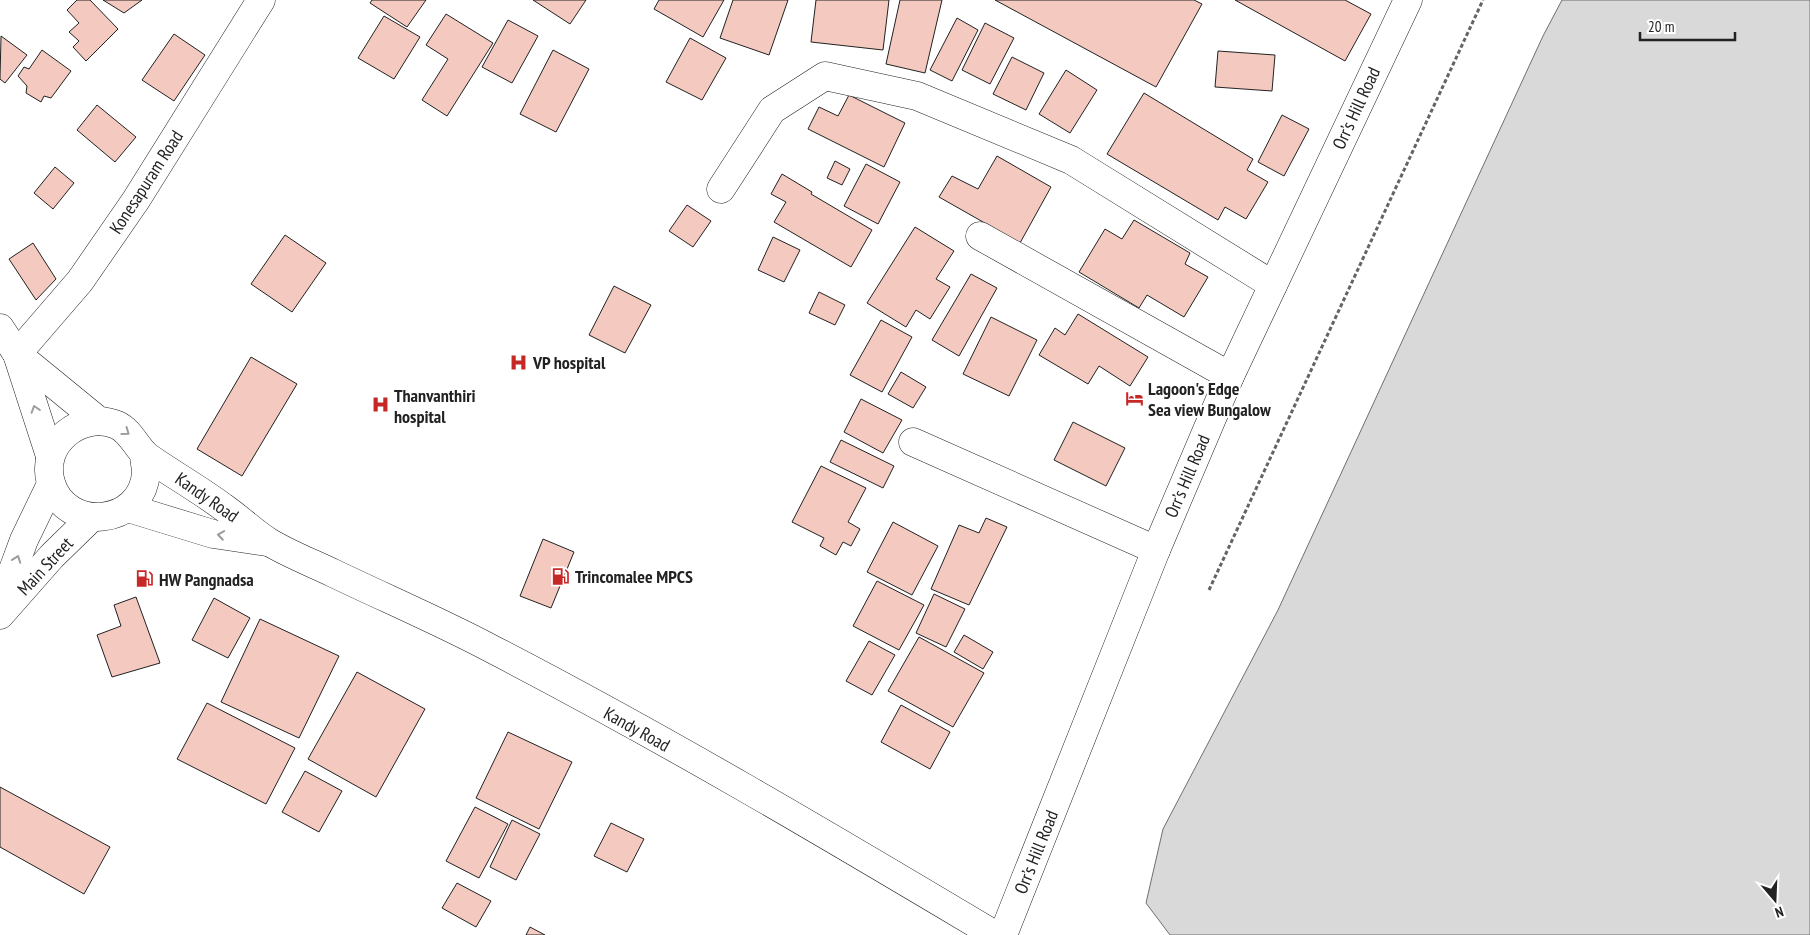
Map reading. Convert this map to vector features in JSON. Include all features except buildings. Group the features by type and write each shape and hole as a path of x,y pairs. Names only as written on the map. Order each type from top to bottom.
{"main road":[{"name":"Konesapuram Road","path":"17,354 80,281 136,200 261,0"},
{"name":"Orr’s Hill Road","path":"1002,935 1156,550 1230,376 1400,3"},
{"path":"721,190 772,110 825,76 917,96 1071,160 1273,284"},
{"path":"980,236 1230,376"},
{"path":"0,328 17,354 50,456 51,484 59,500 73,512 91,518 110,517 128,508 140,492 146,474 144,454 134,437 118,426 99,421 83,423 69,430 58,442 50,456"},
{"path":"17,354 99,421"},
{"path":"913,442 1156,550"},
{"name":"Kandy Road","path":"144,454 225,508 269,542 489,648 832,839 995,935"},
{"name":"Main Street","path":"0,605 24,540 51,484"},
{"name":"Kandy Road","path":"128,508 213,534 269,542"},
{"name":"Main Street","path":"0,615 52,556 91,518"}],"path":[{"path":"1209,590 1483,0"}],"shaded area":[{"path":"1562,0 1810,0 1810,935 1170,935 1146,903 1163,829 1278,610 1543,36"}],"place":[{"name":"VP hospital","path":"519,362"},
{"name":"Lagoon's Edge Sea view Bungalow","path":"1134,398"},
{"name":"Thanvanthiri hospital","path":"380,405"},
{"name":"Trincomalee MPCS","path":"561,576"},
{"name":"HW Pangnadsa","path":"145,579"}]}
